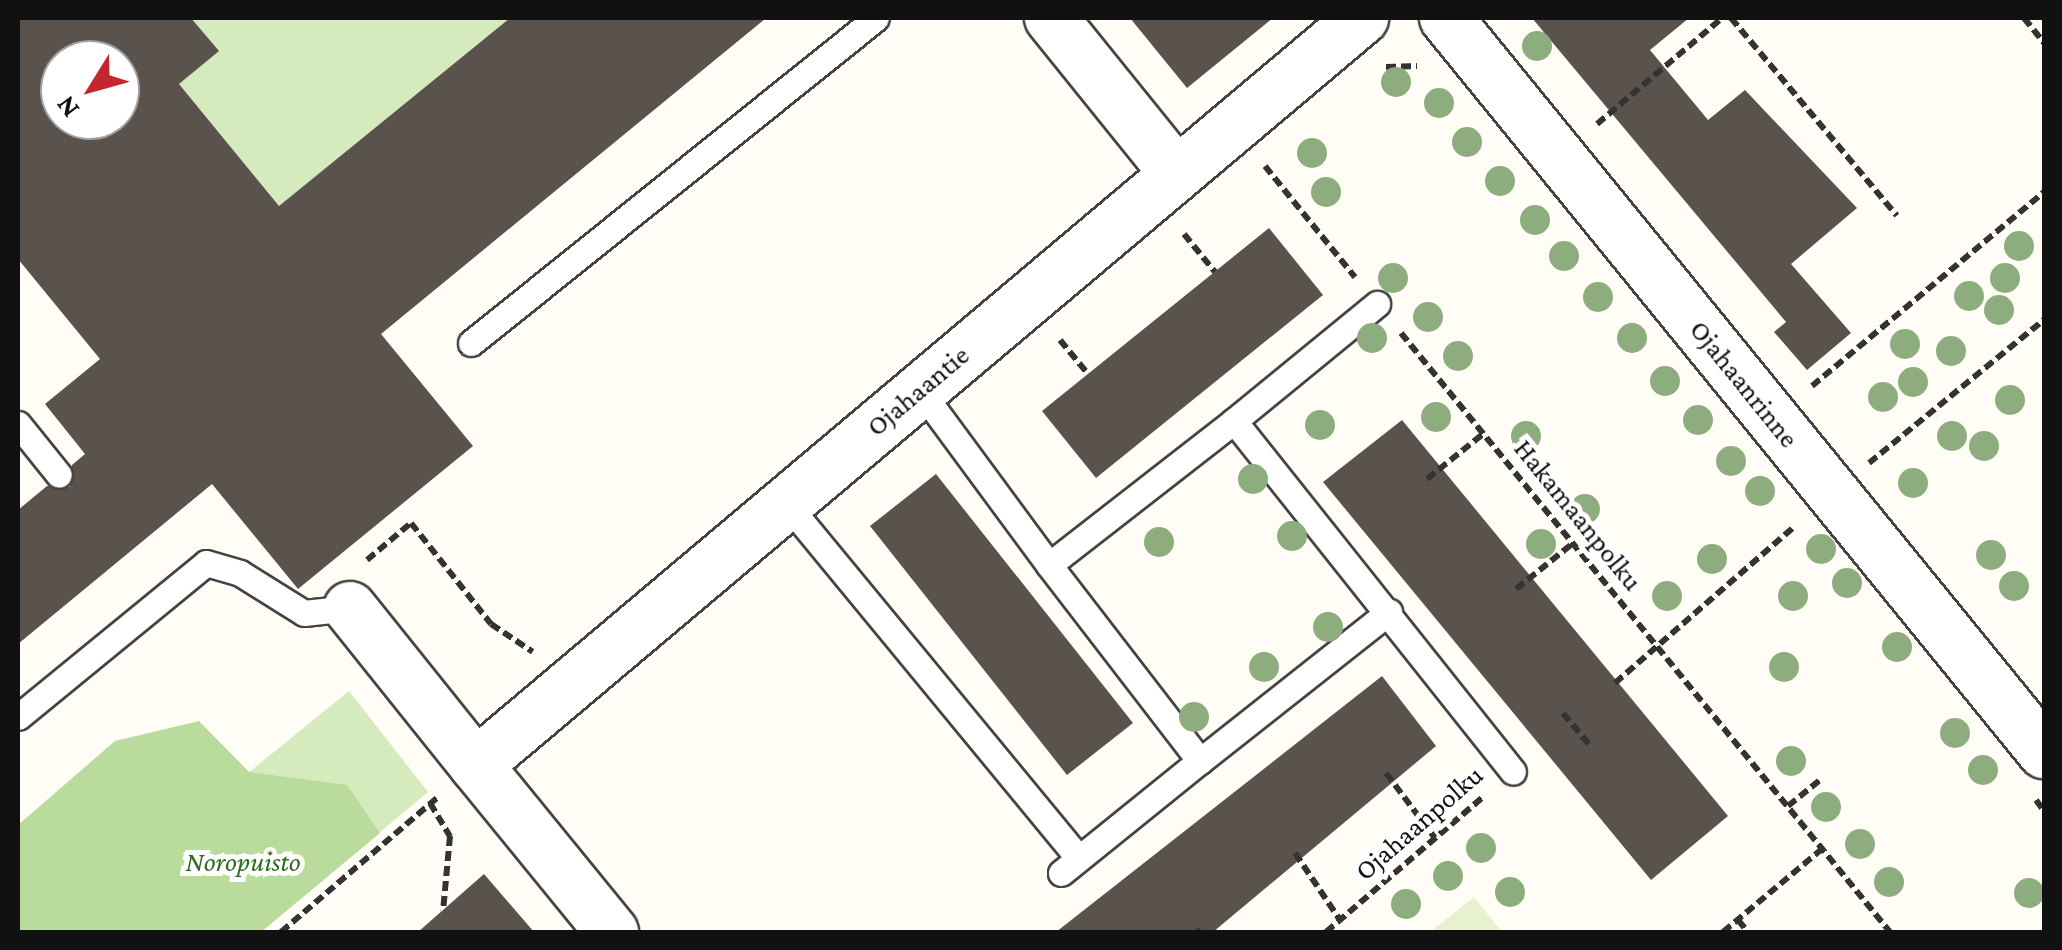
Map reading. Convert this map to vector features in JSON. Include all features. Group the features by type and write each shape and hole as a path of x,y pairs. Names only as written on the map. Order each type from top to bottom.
{"street":[{"path":"1050,18 1176,173"},
{"name":"Ojahaantie","path":"476,765 1362,18"},
{"name":"Ojahaanrinne","path":"1446,18 2044,756"},
{"path":"350,608 612,932"}],"lane":[{"path":"470,343 868,20"},
{"path":"1049,565 1234,422 1377,304"},
{"path":"920,390 1200,761"},
{"path":"1234,422 1389,612 1512,772"},
{"path":"18,424 59,475"},
{"path":"786,502 1070,866 1389,612"},
{"path":"18,717 206,563 240,573 304,613 350,608"}],"path":[{"path":"1586,133 1722,18"},
{"path":"1732,18 1897,216"},
{"path":"2024,18 2044,42"},
{"name":"Hakamaanpolku","path":"1232,126 1890,932"},
{"path":"1807,390 2044,192"},
{"path":"1180,228 1215,272"},
{"path":"1053,332 1088,374"},
{"path":"1428,479 1483,434"},
{"path":"1516,588 1572,544"},
{"path":"1564,713 1592,748"},
{"path":"285,931 476,765"},
{"name":"Ojahaanpolku","path":"1327,932 1512,772"},
{"path":"1386,773 1436,838"},
{"path":"1788,806 1820,780"},
{"path":"430,803 450,836 443,911"},
{"path":"1723,932 1823,848"},
{"path":"1295,854 1340,920"},
{"path":"1738,920 1748,932"}],"green space":[{"path":"191,18 510,18 279,206 179,84 218,51"},
{"name":"Noropuisto","path":"349,691 428,792 261,932 52,932"},
{"path":"199,721 249,772 347,785 380,833 261,932 18,932 18,825 115,741"},
{"path":"1474,897 1502,932 1430,932"}],"building":[{"path":"18,18 191,18 219,51 179,84 279,206 510,18 766,18 381,334 473,446 298,589 212,484 18,644 18,510 47,486 70,487 72,465 85,454 45,404 100,359 18,259"},
{"path":"1130,18 1273,18 1187,88"},
{"path":"1532,18 1689,18 1650,50 1708,120 1745,90 1857,208 1791,264 1851,333 1807,370 1774,332 1786,322"},
{"path":"1269,228 1323,295 1096,478 1042,411"},
{"path":"1402,420 1728,816 1651,880 1323,482"},
{"path":"936,474 1133,723 1067,775 870,526"},
{"path":"1382,676 1436,746 1213,932 1056,932"},
{"path":"484,874 534,932 418,932"}]}
